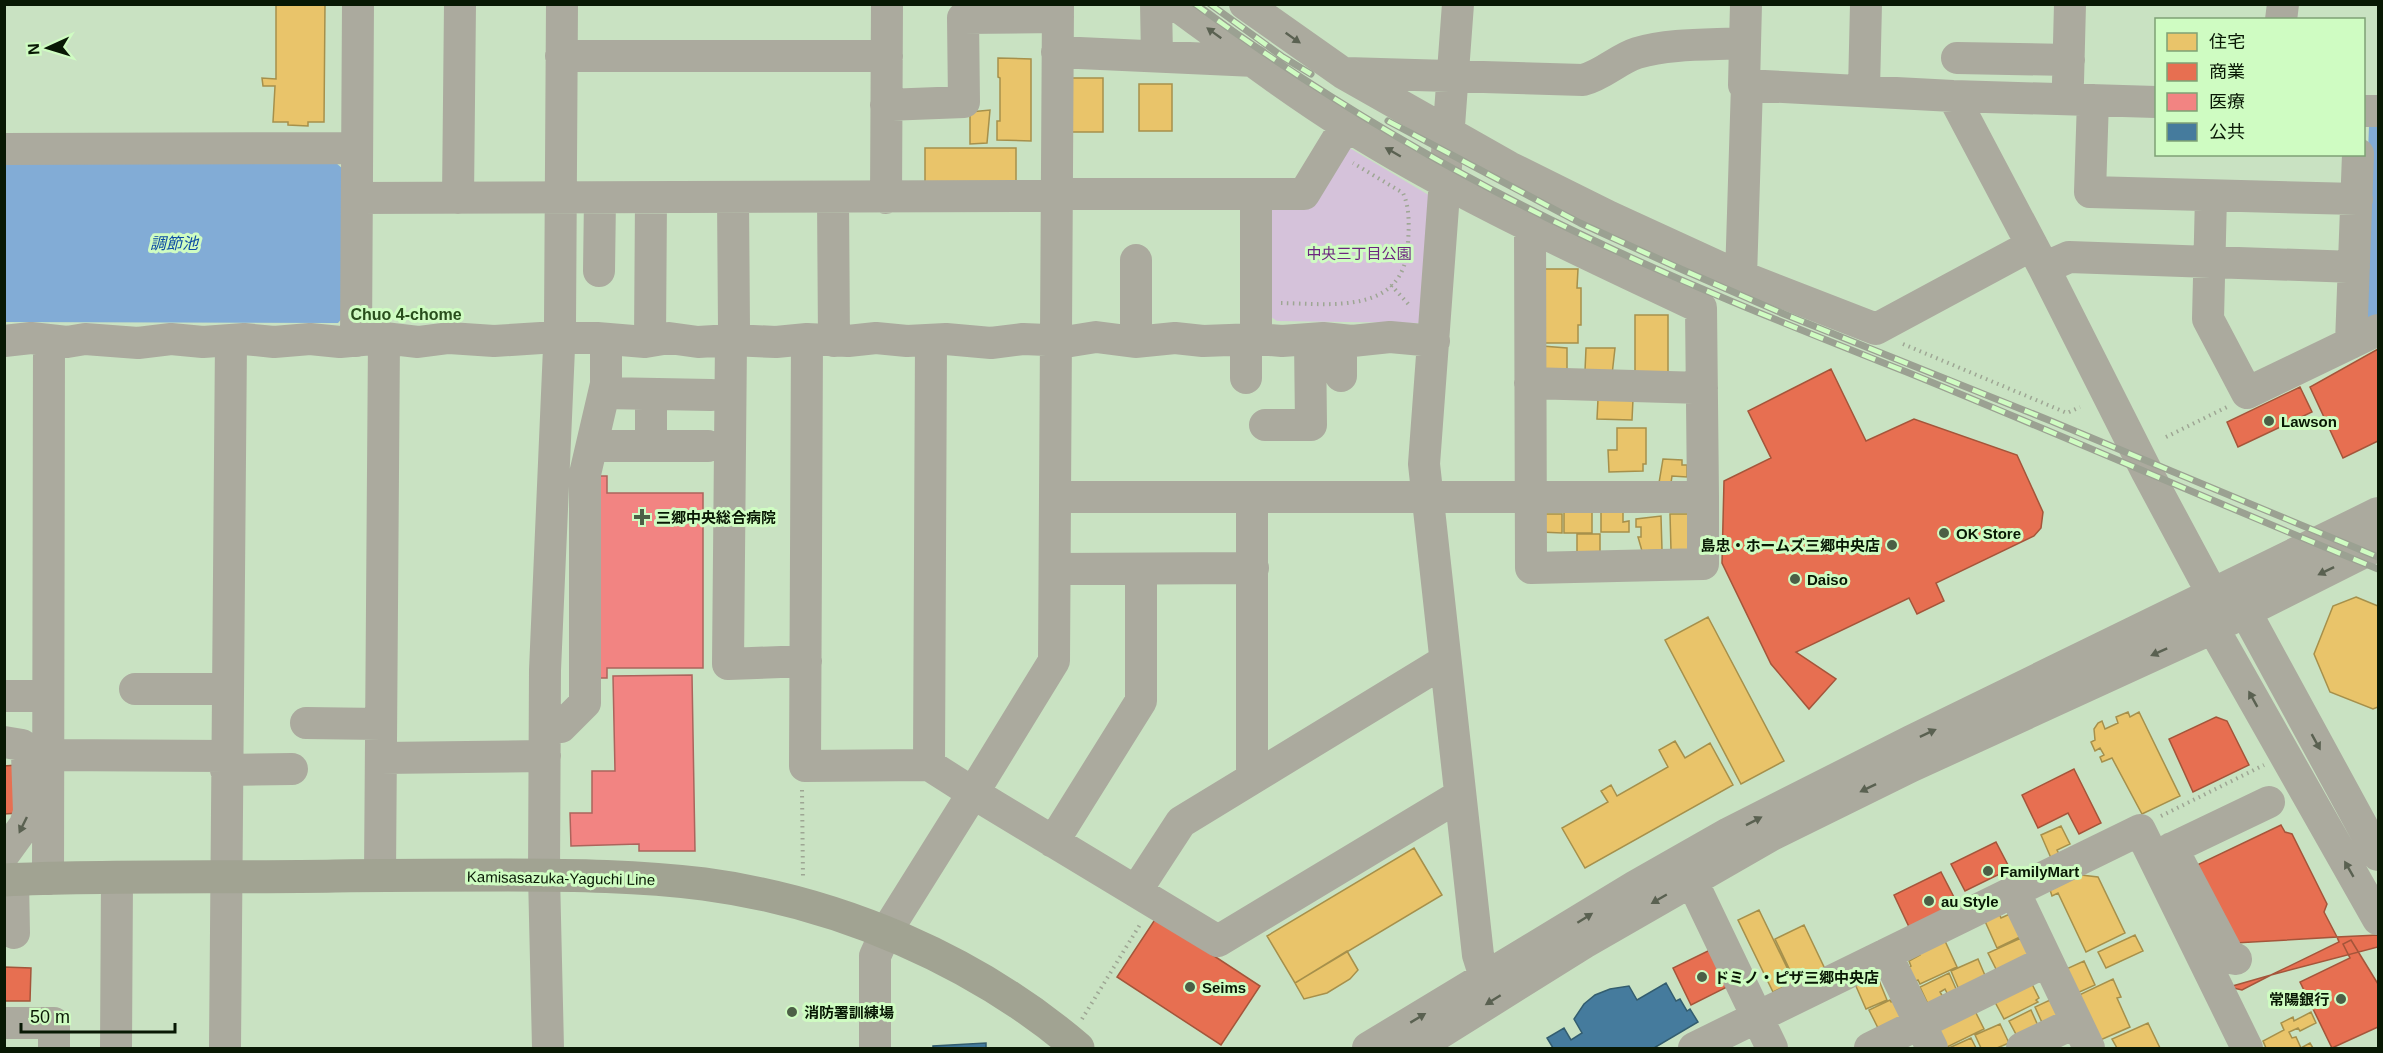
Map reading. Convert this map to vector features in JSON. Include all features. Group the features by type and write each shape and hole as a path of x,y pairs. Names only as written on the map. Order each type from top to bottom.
{"main road":[{"name":"Kamisasazuka-Yaguchi Line","path":"14,895 48,879 380,875 544,876 637,877 705,884 812,907 886,933 986,983 1073,1043"}],"street":[{"path":"358,4 357,198 370,340 381,724 380,875"},
{"path":"458,198 460,4"},
{"path":"548,1048 544,876 545,670 559,339 562,4"},
{"path":"886,4 886,198"},
{"path":"1156,4 1156,56"},
{"path":"1175,4 1253,61 1338,137 1444,182 1530,227 1701,308 1703,564 1531,568 1530,227"},
{"path":"1245,4 1343,73 1509,167 1741,277 1876,329 2038,256 2354,267"},
{"path":"1458,4 1424,464 1459,796 1478,955 1485,977"},
{"path":"1746,4 1744,85 1953,96 2155,102"},
{"path":"1864,90 1866,4"},
{"path":"2070,4 2069,60 2081,99 2090,192 2357,199"},
{"path":"875,1048 876,956 886,933 1054,661 1058,11 963,18 964,102 886,105"},
{"path":"1058,52 1253,61 1343,73 1453,74 1582,80 1597,76 1634,54 1653,49 1745,42"},
{"path":"561,56 886,56"},
{"path":"1957,58 2069,60"},
{"path":"1741,277 1747,85"},
{"path":"1953,96 2038,256 2146,472 2213,595 2213,628 2379,919"},
{"path":"357,198 886,198 1304,194 1338,137"},
{"path":"4,149 357,148"},
{"path":"2351,343 2358,156"},
{"path":"1246,378 1256,303 1256,195"},
{"path":"2211,196 2208,319 2246,392 2379,330"},
{"path":"599,271 600,198"},
{"path":"650,342 651,198"},
{"path":"733,198 734,328 731,340 728,664 806,661"},
{"path":"833,198 821,340 806,661 805,766 929,765 1218,941 1459,796"},
{"path":"1136,260 1136,342"},
{"path":"4,341 31,338 67,342 85,339 138,343 171,339 203,342 231,340 274,342 310,339 340,342 370,340 418,342 450,338 494,342 606,339 650,342 669,338 698,342 731,340 776,342 876,338 991,343 1023,339 1055,341 1096,338 1136,342 1175,338 1203,341 1310,339 1352,341 1390,337 1434,341"},
{"path":"381,758 545,742 585,703 585,474 606,384 606,339"},
{"path":"1265,425 1311,425 1310,339"},
{"path":"225,1048 231,340"},
{"path":"1341,340 1341,376"},
{"path":"48,879 49,341"},
{"path":"929,765 931,341"},
{"path":"1530,383 1702,388"},
{"path":"604,393 711,395"},
{"path":"651,394 651,446"},
{"path":"592,446 708,446"},
{"path":"1055,497 1703,497"},
{"path":"1252,497 1252,778"},
{"path":"1368,1048 1634,887 1730,833 1911,741 2379,513"},
{"path":"1416,1048 1584,943 1772,835 1912,766 2213,628 2379,545"},
{"path":"1056,569 1253,568"},
{"path":"1053,842 1141,701 1142,569"},
{"path":"2213,595 2245,611 2379,855"},
{"path":"1145,896 1181,822 1445,661"},
{"path":"135,689 227,689"},
{"path":"4,696 48,696"},
{"path":"306,723 381,724"},
{"path":"4,742 22,745 27,754 29,812 14,895"},
{"path":"48,755 226,763 292,769"},
{"path":"1694,1048 2015,892 2155,845 2269,802"},
{"path":"2155,845 2230,958 2236,959"},
{"path":"2155,845 2247,1048"},
{"path":"116,1048 117,878"},
{"path":"1692,881 1772,1048"},
{"path":"2015,892 2083,1035 2022,1048"},
{"path":"1887,954 1926,1036"},
{"path":"1870,1048 1926,1036 2047,961"},
{"path":"4,1023 54,1023 54,1048"}],"path":[{"path":"1256,303 1359,302 1386,290 1397,280 1407,258 1407,201 1403,193 1338,137"},
{"path":"1876,329 1890,338 2067,413 2080,407"},
{"path":"2166,437 2240,401 2246,392"},
{"path":"2155,845 2148,823 2268,762"},
{"path":"803,888 802,776 805,766"},
{"path":"1073,1043 1081,1020 1145,896"}],"green space":[{"name":"中央三丁目公園","path":"1348,147 1432,197 1420,323 1277,321 1268,315 1267,211"}],"water":[{"path":"2378,120 2378,320 2362,317 2369,126"},
{"name":"調節池","path":"336,163 343,169 344,316 338,323 5,322 4,164"}],"building: 住宅":[{"path":"276,4 325,4 324,122 308,122 308,126 273,122 275,86 263,86 262,78 276,79"},
{"path":"998,58 1031,59 1031,141 997,140 997,121 1000,121"},
{"path":"1069,78 1103,78 1103,132 1068,132"},
{"path":"1139,84 1172,84 1172,131 1139,131"},
{"path":"990,110 987,143 970,144 970,112"},
{"path":"925,148 1016,148 1016,183 925,183"},
{"path":"1543,269 1578,269 1577,288 1581,288 1581,325 1578,325 1578,343 1543,343"},
{"path":"1635,315 1668,315 1668,374 1635,374"},
{"path":"1542,346 1567,348 1567,373 1541,372"},
{"path":"1586,348 1615,348 1612,375 1585,371"},
{"path":"1598,399 1633,399 1632,420 1597,419"},
{"path":"1617,428 1646,428 1646,464 1643,464 1643,471 1609,472 1608,450 1617,450"},
{"path":"1663,459 1682,460 1682,465 1687,465 1687,477 1672,476 1671,483 1659,483"},
{"path":"1601,510 1623,510 1623,522 1629,521 1629,532 1601,532"},
{"path":"1564,511 1592,511 1592,533 1564,533"},
{"path":"1540,514 1562,514 1562,533 1540,532"},
{"path":"1670,514 1692,514 1692,550 1671,550"},
{"path":"1661,516 1662,550 1642,551 1638,537 1641,537 1641,527 1636,527 1636,519"},
{"path":"1577,534 1600,534 1600,555 1577,556"},
{"path":"2356,597 2378,606 2378,707 2373,709 2330,692 2314,654 2333,606"},
{"path":"1708,617 1784,761 1741,784 1665,640"},
{"path":"2128,712 2130,717 2139,712 2180,796 2142,814 2112,758 2102,762 2100,757 2104,755 2100,748 2095,751 2091,742 2095,740 2094,729 2098,723 2102,721 2105,729 2118,723 2116,717"},
{"path":"1675,741 1685,758 1710,743 1733,785 1585,868 1562,828 1608,802 1601,791 1611,785 1617,796 1668,767 1659,750"},
{"path":"2061,826 2070,844 2057,850 2059,854 2051,858 2041,835"},
{"path":"1414,848 1442,895 1295,983 1267,936"},
{"path":"2081,875 2098,877 2125,933 2086,952 2058,893 2052,896 2050,890"},
{"path":"1759,910 1794,982 1773,992 1738,920"},
{"path":"1999,913 2001,918 2012,913 2022,936 1997,948 1984,919"},
{"path":"1804,925 1825,969 1796,983 1775,939"},
{"path":"2135,935 2143,951 2106,968 2098,952"},
{"path":"2021,938 2030,958 1998,973 1988,953"},
{"path":"1945,941 1957,967 1920,984 1918,980 1911,983 1904,969 1911,966 1909,961 1920,955 1918,952"},
{"path":"1347,951 1358,970 1350,979 1327,993 1304,999 1295,983"},
{"path":"1978,959 1987,980 1960,992 1951,971"},
{"path":"2084,961 2095,985 2075,994 2064,970"},
{"path":"1949,973 1957,991 1948,995 1945,989 1940,992 1943,997 1928,1004 1920,987"},
{"path":"1878,978 1887,1000 1866,1009 1855,984 1866,979 1868,983"},
{"path":"2113,979 2121,997 2117,998 2130,1027 2098,1041 2077,996"},
{"path":"2032,984 2039,998 2036,1000 2038,1002 2004,1019 1995,1002"},
{"path":"1890,1000 1895,1001 1903,1017 1879,1030 1869,1010"},
{"path":"2050,1000 2059,1019 2044,1027 2035,1007"},
{"path":"2031,1010 2039,1028 2018,1038 2009,1021"},
{"path":"1975,1011 1984,1029 1945,1048 1936,1030"},
{"path":"2311,1012 2316,1023 2300,1031 2298,1028 2289,1032 2292,1038 2296,1037 2301,1048 2266,1048 2263,1041 2284,1030 2281,1023 2293,1017 2294,1021"},
{"path":"2148,1023 2160,1048 2117,1048 2112,1039"},
{"path":"2000,1024 2009,1043 1997,1048 1981,1048 1975,1035"},
{"path":"1971,1038 1976,1048 1949,1048"},
{"path":"2310,1043 2313,1048 2301,1048"}],"building: 商業":[{"path":"2378,349 2378,441 2343,458 2310,387"},
{"path":"1831,369 1866,441 1914,419 2017,455 2043,512 2041,528 2034,536 1936,583 1944,601 1917,614 1909,598 1796,652 1836,679 1809,709 1771,664 1722,563 1724,481 1771,458 1748,411"},
{"path":"2300,387 2312,412 2238,447 2227,422"},
{"path":"2216,717 2227,721 2249,765 2193,792 2169,739"},
{"path":"17,765 19,813 4,814 4,766"},
{"path":"2074,769 2101,823 2079,834 2068,813 2038,828 2022,795"},
{"path":"2281,825 2285,832 2292,834 2327,904 2324,912 2337,937 2235,943 2197,865"},
{"path":"1996,842 2010,869 1965,891 1951,864"},
{"path":"1941,872 1958,905 1910,929 1894,895"},
{"path":"1156,918 1260,986 1221,1045 1117,977"},
{"path":"2378,935 2378,947 2271,975 2339,942 2337,937"},
{"path":"2351,940 2378,984 2378,1027 2332,1048 2300,982 2350,958 2343,944"},
{"path":"1712,949 1729,986 1691,1005 1673,968"},
{"path":"4,967 31,968 30,1001 4,1001"},
{"path":"2271,975 2242,990 2229,987"}],"building: 医療":[{"path":"590,476 607,476 607,493 703,493 703,668 607,668 607,678 595,678"},
{"path":"692,675 695,851 639,851 639,844 571,846 570,813 592,813 592,771 615,771 613,676"}],"building: 公共":[{"path":"1666,983 1676,1001 1680,999 1687,1011 1690,1009 1698,1022 1654,1048 1553,1048 1547,1038 1564,1028 1571,1040 1582,1033 1574,1019 1584,1004 1595,995 1610,989 1629,986 1637,1000"},
{"path":"986,1043 986,1048 933,1048 933,1046"}],"railway":[{"path":"1195,4 1286,67 1379,126 1475,181 1574,231 1740,305 1968,397 2378,569"},
{"path":"1210,4 1283,57 1311,74"},
{"path":"1388,121 1580,223 1683,270 1784,314 2051,421 2378,557"}],"place":[{"name":"Lawson","path":"2269,421"},
{"name":"三郷中央総合病院","path":"642,517"},
{"name":"OK Store","path":"1944,533"},
{"name":"島忠・ホームズ三郷中央店","path":"1892,545"},
{"name":"Daiso","path":"1795,579"},
{"name":"FamilyMart","path":"1988,871"},
{"name":"au Style","path":"1929,901"},
{"name":"ドミノ・ピザ三郷中央店","path":"1702,977"},
{"name":"Seims","path":"1190,987"},
{"name":"常陽銀行","path":"2341,999"},
{"name":"消防署訓練場","path":"792,1012"}],"district":[{"name":"Chuo 4-chome","path":"406,314"}]}
